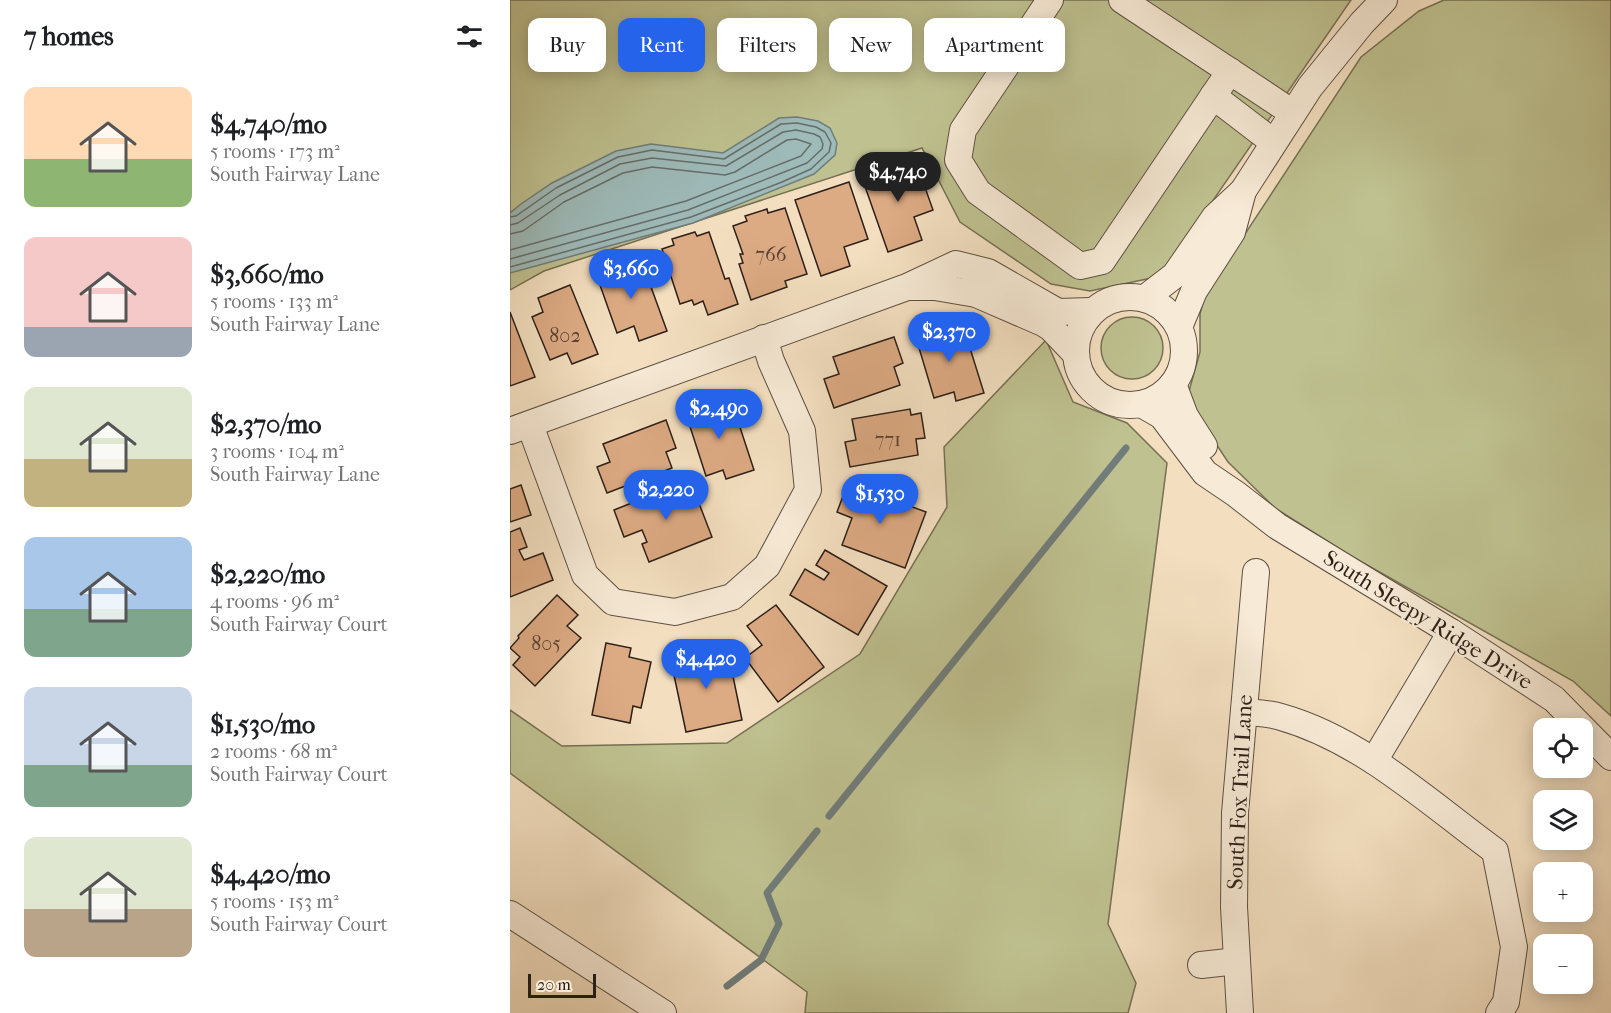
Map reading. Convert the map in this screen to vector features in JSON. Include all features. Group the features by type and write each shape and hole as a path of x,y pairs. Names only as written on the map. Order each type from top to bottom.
{"street":[{"path":"1050,0 963,130 958,160 978,192 1080,266 1102,261 1230,71"},
{"path":"1145,298 1175,275 1215,217 1243,191 1310,87 1362,23 1384,0"},
{"path":"1132,3 1293,113"},
{"path":"1213,96 1273,142"},
{"path":"1179,327 1194,291 1232,232 1243,191"},
{"path":"764,338 771,361 802,431 808,490 767,566 732,597 675,612 613,602 585,575 520,428 764,338 907,287 956,264 988,272 1058,312 1091,311"},
{"path":"907,287 935,287 976,294 1043,323 1057,333 1075,353"},
{"path":"1126,296 1145,298 1162,307 1179,327 1184,345 1183,364 1173,384 1157,399 1143,405 1124,406 1105,400 1093,393 1081,377 1075,359 1075,340 1091,311 1107,300 1126,296"},
{"name":"South Sleepy Ridge Drive","path":"1173,384 1185,416 1236,494"},
{"name":"South Sleepy Ridge Drive","path":"1143,405 1162,416 1205,474 1278,526 1451,632 1554,699 1611,757"},
{"name":"South Fox Trail Lane","path":"1240,1013 1234,907 1235,813 1256,572"},
{"path":"1374,761 1451,632"},
{"path":"1244,712 1279,716 1317,730 1374,761 1495,851 1514,947 1506,1002 1499,1013"},
{"path":"510,914 663,1013"},
{"path":"1201,964 1237,961"}],"green space":[{"path":"510,0 1351,0 1161,276 1090,291 1051,284 960,222 922,148 544,271 510,290"},
{"path":"1444,0 1611,0 1611,716 1573,681 1351,556 1275,508 1228,462 1195,412 1189,391 1200,352 1200,314 1205,295 1361,57 1419,11"},
{"path":"1132,317 1144,319 1154,326 1161,336 1163,348 1161,360 1154,370 1144,377 1132,379 1120,377 1110,370 1103,360 1101,348 1103,336 1110,326 1120,319"},
{"path":"1046,340 1073,402 1127,423 1167,463 1108,924 1136,983 1128,1013 805,1013 807,992 510,773 510,710 562,746 727,743 860,654 947,507 944,447"}],"water":[{"path":"797,117 818,121 830,128 837,143 835,155 814,174 693,223 510,273 510,213 552,183 616,151 651,144 723,153 779,118"}],"building":[{"path":"915,159 933,210 914,217 922,240 888,252 862,178"},
{"path":"849,182 868,239 844,247 850,266 821,276 795,200"},
{"path":"785,208 807,274 785,281 787,287 751,300 739,264 743,263 740,254 743,254 733,226 747,221 745,216 767,209 768,213"},
{"path":"695,232 697,236 709,232 725,279 729,278 738,304 708,315 703,301 694,305 692,300 680,304 662,249 674,245 672,239"},
{"path":"623,261 626,271 643,265 667,331 639,341 634,326 617,333 595,271"},
{"path":"570,285 598,354 572,364 567,353 550,360 532,317 543,312 538,298"},
{"path":"510,312 535,377 510,386"},
{"path":"940,324 943,335 964,329 984,393 956,401 954,392 934,398 914,331"},
{"path":"894,337 903,363 894,367 900,385 834,408 824,379 839,374 833,357"},
{"path":"709,400 713,412 733,406 754,470 726,479 723,470 706,476 684,408"},
{"path":"910,409 911,415 921,413 925,438 916,439 918,455 850,467 845,442 856,440 852,419"},
{"path":"666,420 676,448 666,452 672,468 607,493 597,467 610,462 603,444"},
{"path":"690,480 712,537 649,562 642,544 647,542 642,530 624,537 614,510"},
{"path":"848,483 926,512 905,568 842,545 852,518 837,512"},
{"path":"521,485 531,515 510,522 510,489"},
{"path":"520,528 527,547 519,550 524,560 543,553 553,580 510,597 510,532"},
{"path":"825,550 887,586 858,635 790,595 805,569 824,580 829,573 816,565"},
{"path":"557,595 578,615 567,626 581,638 535,686 513,665 520,657 510,648 519,638 518,636"},
{"path":"776,605 824,667 778,702 745,658 762,645 747,626"},
{"path":"606,643 631,648 629,657 651,662 641,708 633,706 630,723 592,715"},
{"path":"704,649 705,656 728,652 742,720 686,732 670,656"}],"waterway":[{"path":"829,816 1126,448"},
{"path":"727,986 761,960 779,924 767,893 817,831"}]}
